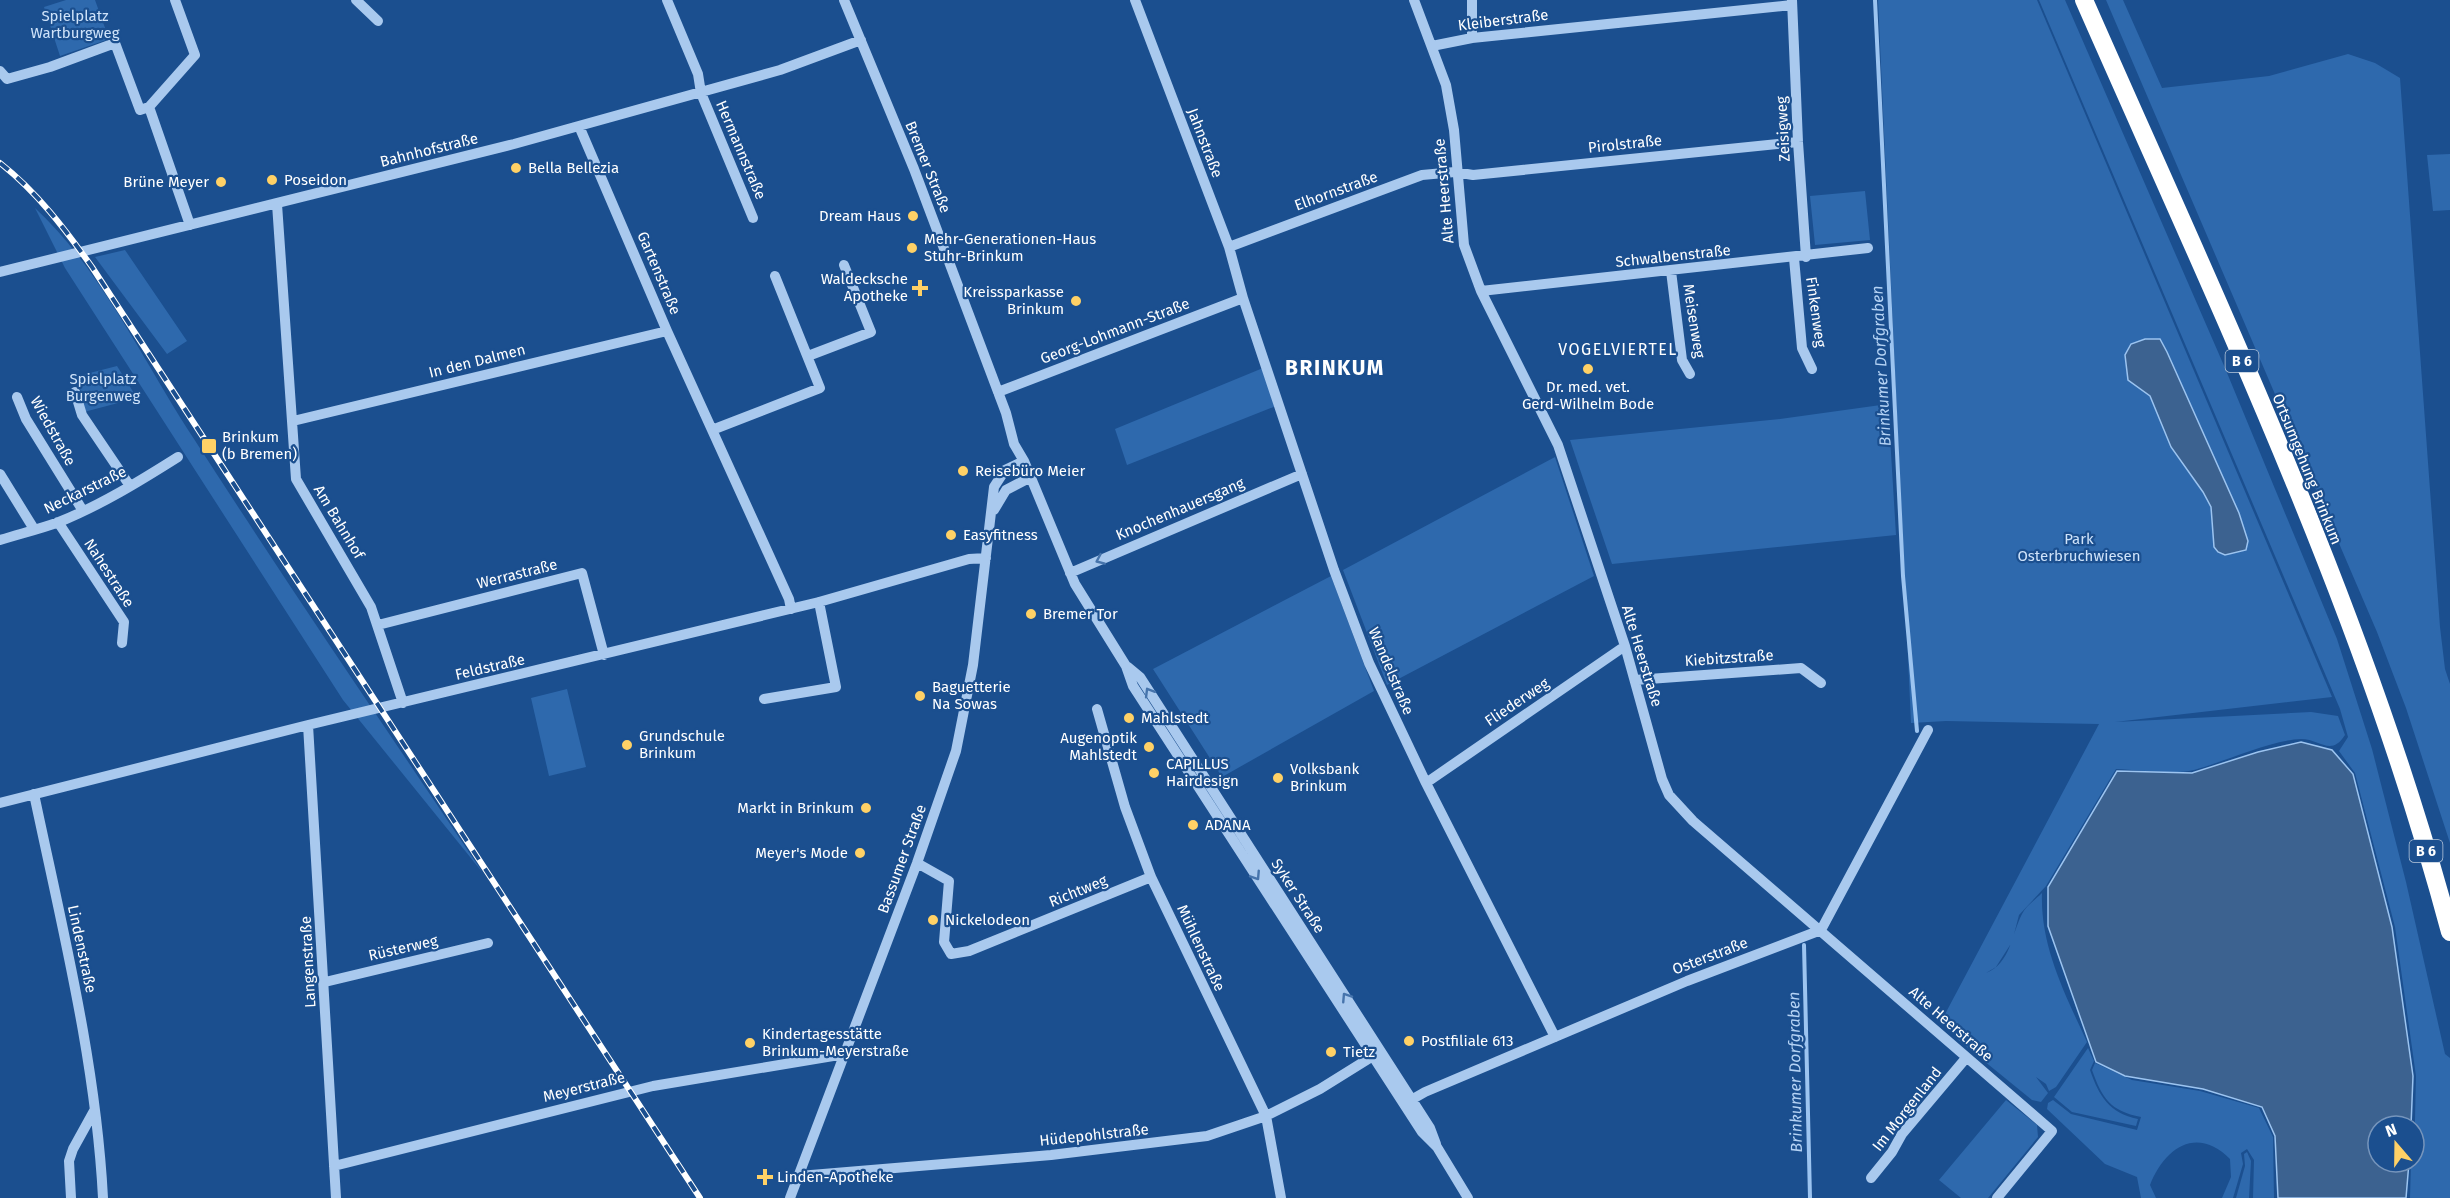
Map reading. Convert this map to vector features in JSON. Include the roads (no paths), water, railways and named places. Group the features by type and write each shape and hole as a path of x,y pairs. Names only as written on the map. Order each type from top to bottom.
{"highway":[{"name":"Ortsumgehung Brinkum","path":"2084,0 2284,458 2324,556 2394,749 2450,932"}],"street":[{"path":"0,71 7,79 50,68 115,43 140,110 149,106 195,55 175,0"},
{"path":"356,0 378,21"},
{"name":"Hermannstraße","path":"667,0 698,74 701,93 753,218"},
{"name":"Bremer Straße","path":"844,0 914,169 1006,413 1013,440 1024,461"},
{"name":"Jahnstraße","path":"1135,0 1229,247 1243,298"},
{"name":"Alte Heerstraße","path":"1414,0 1446,85 1454,130 1455,172 1464,245 1481,291 1558,445 1625,646 1662,779 1670,795 1693,821 2052,1131 2003,1196"},
{"path":"1472,0 1472,38"},
{"name":"Kleiberstraße","path":"1432,46 1472,38 1792,2"},
{"name":"Zeisigweg","path":"1792,2 1806,257"},
{"name":"Bahnhofstraße","path":"0,272 579,126 780,70 861,40"},
{"path":"149,106 190,225"},
{"name":"Gartenstraße","path":"579,126 667,331 789,599 790,609"},
{"name":"Pirolstraße","path":"1455,172 1473,175 1798,142"},
{"name":"Elhornstraße","path":"1229,247 1422,176 1455,172"},
{"name":"Am Bahnhof","path":"276,204 296,479 355,578 378,625 403,703"},
{"name":"Schwalbenstraße","path":"1481,291 1806,257 1868,248"},
{"name":"Finkenweg","path":"1794,258 1802,348 1812,369"},
{"path":"808,357 871,332 844,265"},
{"name":"Meisenweg","path":"1671,271 1682,360 1690,374"},
{"path":"712,430 820,388 775,276"},
{"name":"Georg-Lohmann-Straße","path":"998,392 1243,298"},
{"name":"Wandelstraße","path":"1243,298 1369,663 1426,783 1555,1038"},
{"name":"In den Dalmen","path":"293,421 667,331"},
{"path":"75,392 82,415 130,486"},
{"name":"Wiedstraße","path":"17,397 26,418 83,511"},
{"name":"Neckarstraße","path":"0,540 58,522 83,511 178,457"},
{"name":"Syker Straße","path":"1024,461 1070,573 1126,666 1133,686 1373,1056 1430,1128 1437,1147 1468,1198"},
{"name":"Bassumer Straße","path":"790,1198 917,863 956,751 973,664 992,516 992,496 996,480 1005,470 1024,461"},
{"path":"0,474 34,529"},
{"name":"Knochenhauersgang","path":"1070,573 1302,474"},
{"name":"Bassumer Straße","path":"992,516 1006,490 1031,477"},
{"name":"Nahestraße","path":"58,522 124,622 122,643"},
{"name":"Feldstraße","path":"0,803 308,725 819,602 969,559 986,558"},
{"name":"Werrastraße","path":"378,625 582,573 604,655"},
{"path":"764,699 836,687 819,602"},
{"name":"Fliederweg","path":"1426,783 1625,646"},
{"name":"Syker Straße","path":"1126,666 1140,677 1408,1102"},
{"name":"Kiebitzstraße","path":"1635,680 1801,668 1821,683"},
{"name":"Mühlenstraße","path":"1097,709 1125,807 1151,877 1266,1116 1281,1198"},
{"name":"Langenstraße","path":"308,725 336,1198"},
{"path":"1821,930 1928,730"},
{"name":"Lindenstraße","path":"34,794 74,980 94,1110 103,1198"},
{"name":"Richtweg","path":"917,863 949,881 944,942 951,954 969,951 1151,877"},
{"name":"Osterstraße","path":"1408,1102 1425,1092 1687,981 1821,930"},
{"name":"Rüsterweg","path":"325,982 488,944"},
{"name":"Meyerstraße","path":"334,1166 642,1089 845,1054"},
{"name":"Hüdepohlstraße","path":"799,1176 1177,1142 1207,1136 1266,1116 1320,1089 1373,1056"},
{"name":"Im Morgenland","path":"1871,1178 1892,1152 1902,1134 1966,1058"},
{"path":"71,1198 69,1161 94,1110"}],"waterway":[{"name":"Brinkumer Dorfgraben","path":"1875,0 1903,576 1917,731"},
{"name":"Brinkumer Dorfgraben","path":"1804,945 1810,1198"}],"railway":[{"path":"0,163 50,212 92,267 700,1198"}],"place":[{"name":"Bella Bellezia","path":"516,168"},
{"name":"Poseidon","path":"272,180"},
{"name":"Brüne Meyer","path":"221,182"},
{"name":"Dream Haus","path":"913,216"},
{"name":"Mehr-Generationen-Haus Stuhr-Brinkum","path":"912,248"},
{"name":"Waldecksche Apotheke","path":"920,288"},
{"name":"Kreissparkasse Brinkum","path":"1076,301"},
{"name":"Dr. med. vet. Gerd-Wilhelm Bode","path":"1588,369"},
{"name":"Brinkum (b Bremen)","path":"209,446"},
{"name":"Reisebüro Meier","path":"963,471"},
{"name":"Easyfitness","path":"951,535"},
{"name":"Bremer Tor","path":"1031,614"},
{"name":"Baguetterie Na Sowas","path":"920,696"},
{"name":"Mahlstedt","path":"1129,718"},
{"name":"Grundschule Brinkum","path":"627,745"},
{"name":"Augenoptik Mahlstedt","path":"1149,747"},
{"name":"CAPILLUS Hairdesign","path":"1154,773"},
{"name":"Volksbank Brinkum","path":"1278,778"},
{"name":"Markt in Brinkum","path":"866,808"},
{"name":"ADANA","path":"1193,825"},
{"name":"Meyer's Mode","path":"860,853"},
{"name":"Nickelodeon","path":"933,920"},
{"name":"Postfiliale 613","path":"1409,1041"},
{"name":"Kindertagesstätte Brinkum-Meyerstraße","path":"750,1043"},
{"name":"Tietz","path":"1331,1052"},
{"name":"Linden-Apotheke","path":"765,1177"}],"district":[{"name":"VOGELVIERTEL","path":"1618,349"},
{"name":"BRINKUM","path":"1335,368"}],"park label":[{"name":"Spielplatz Wartburgweg","path":"75,24"},
{"name":"Spielplatz Burgenweg","path":"103,388"},
{"name":"Park Osterbruchwiesen","path":"2079,548"}]}
